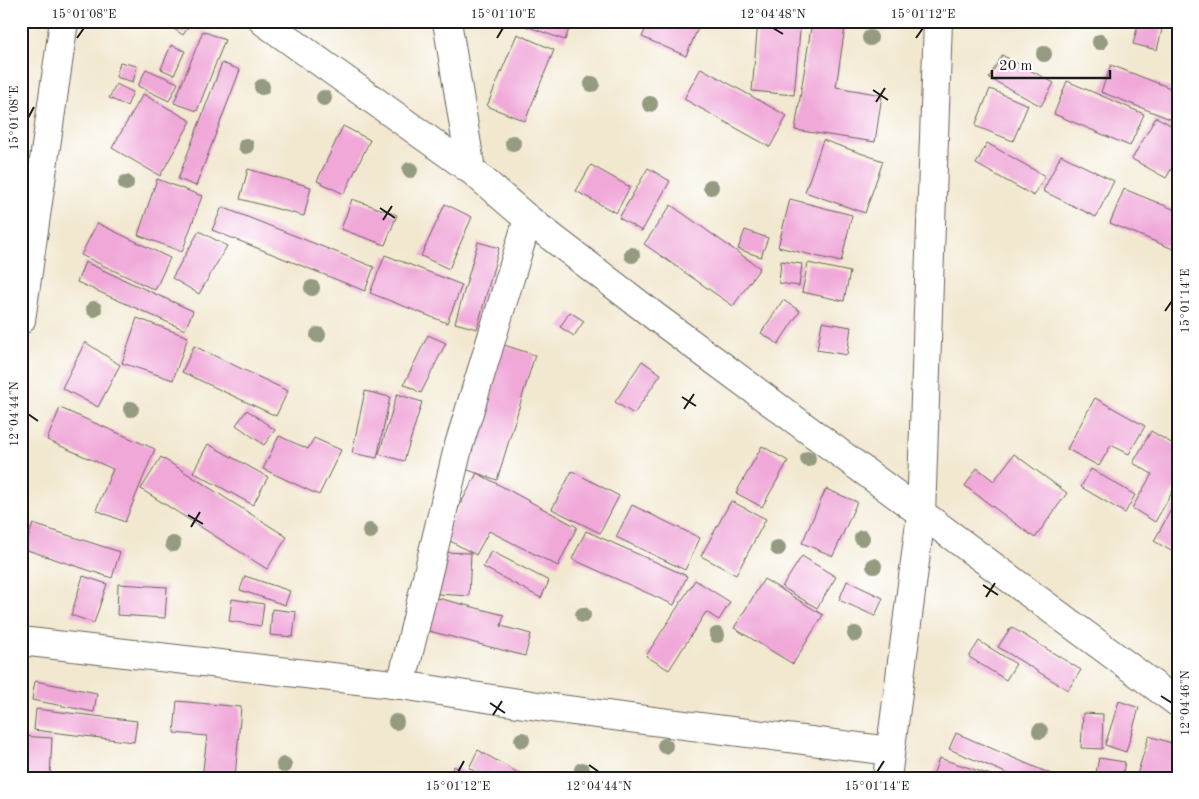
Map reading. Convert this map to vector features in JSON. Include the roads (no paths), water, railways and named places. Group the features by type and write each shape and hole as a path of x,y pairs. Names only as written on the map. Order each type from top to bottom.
{"street":[{"path":"21,320 64,21"},
{"path":"263,21 471,170 528,219 657,318 921,516 1178,703"},
{"path":"447,21 471,170"},
{"path":"21,641 401,684 889,765 921,516 938,21"},
{"path":"401,684 458,448 528,219"}]}
